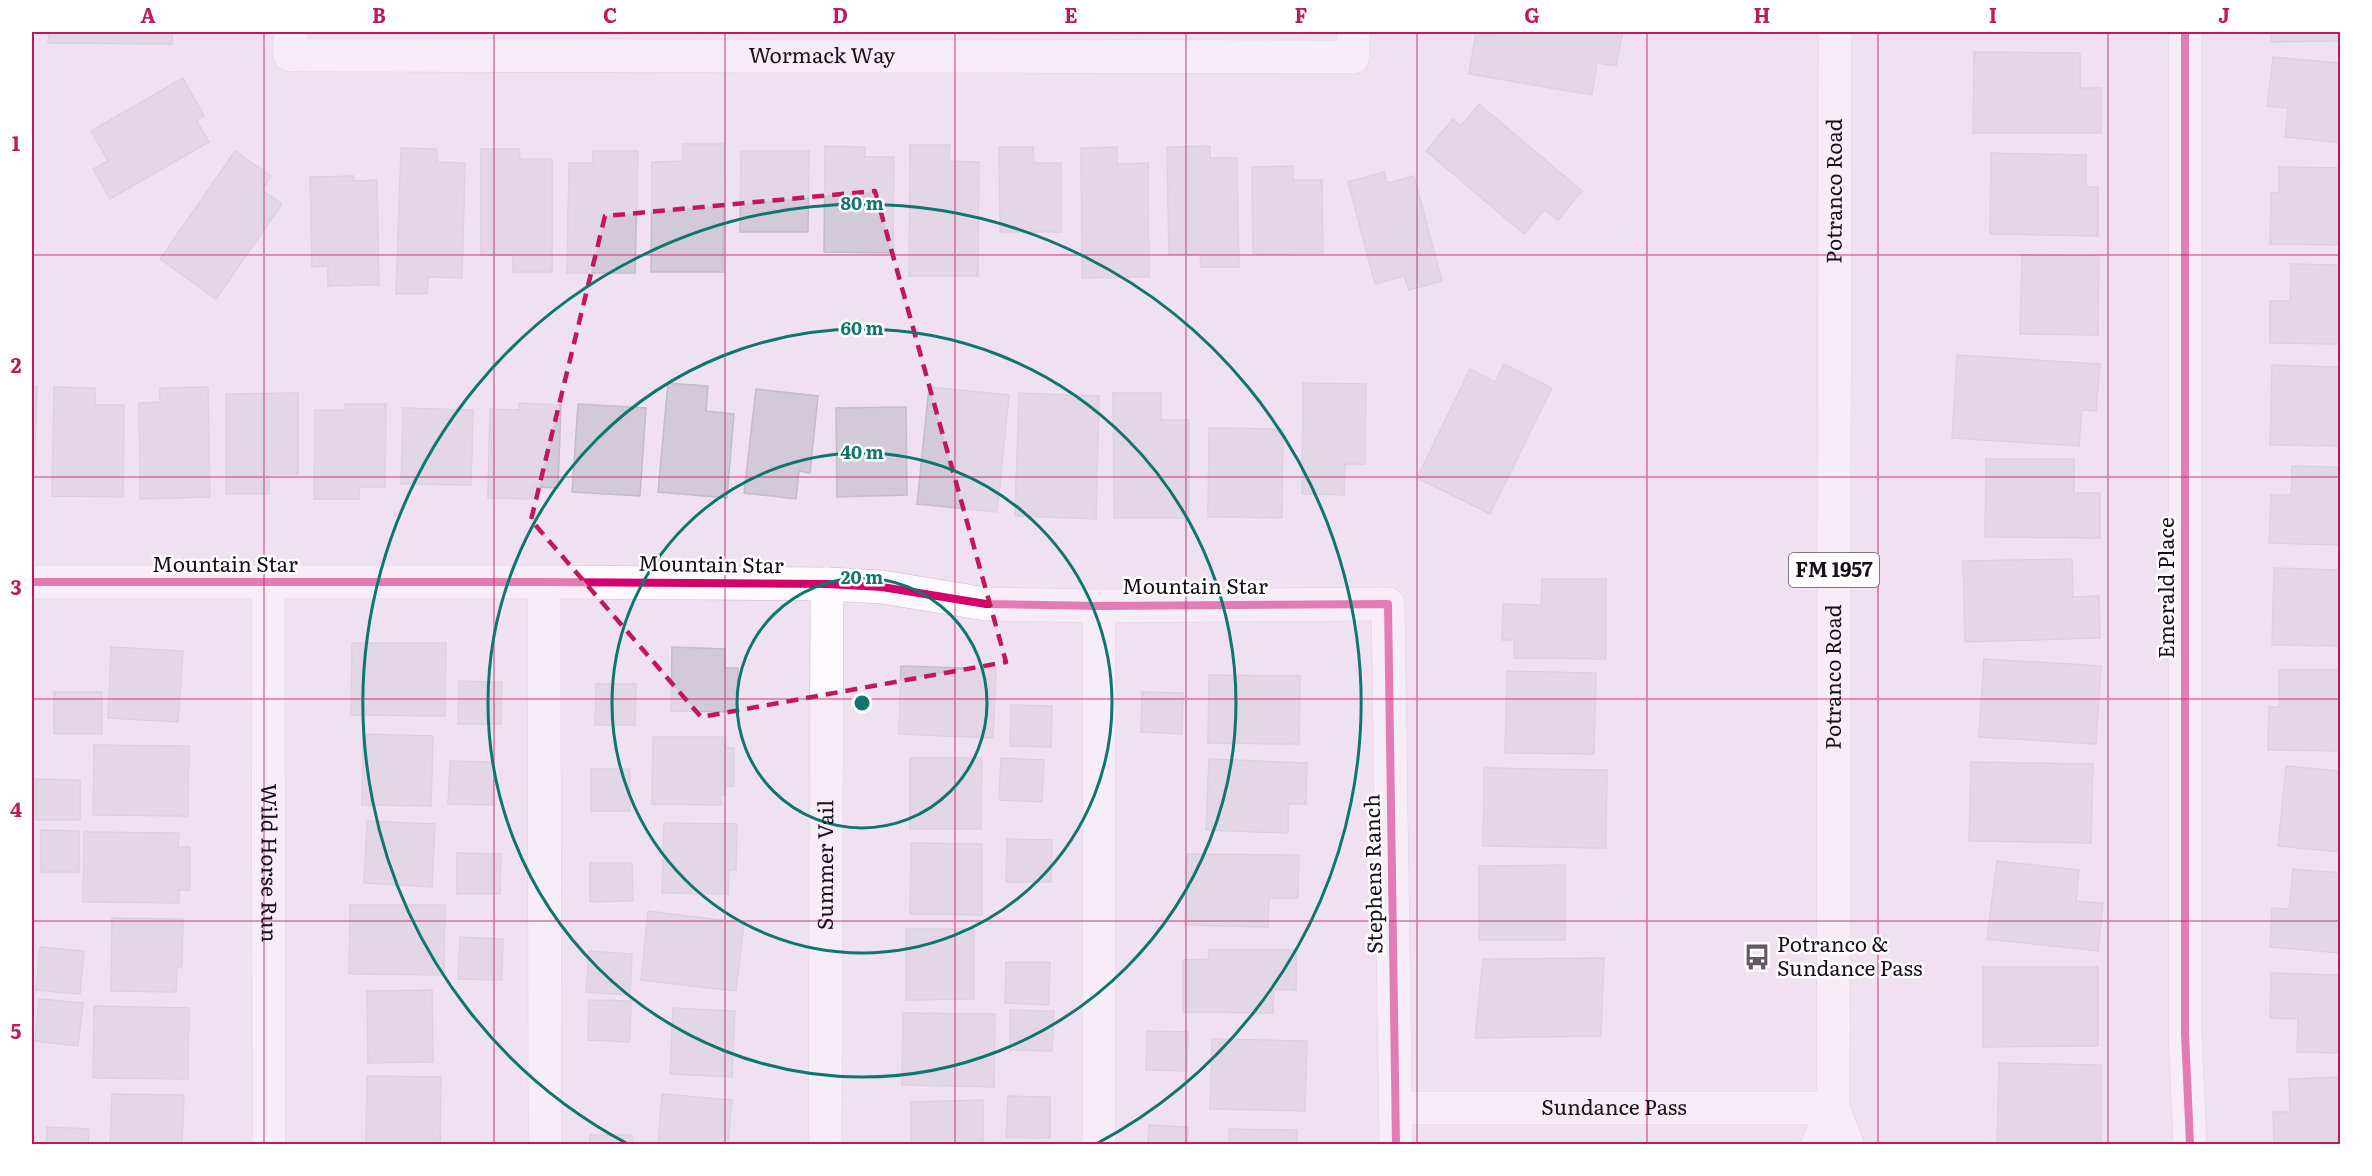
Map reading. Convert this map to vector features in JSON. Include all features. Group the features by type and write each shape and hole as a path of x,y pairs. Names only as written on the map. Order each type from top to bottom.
{"street":[{"name":"Potranco Road","path":"1835,32 1833,1108 1847,1144"},
{"name":"Emerald Place","path":"2185,32 2185,1033 2190,1144"},
{"name":"Wormack Way","path":"290,43 1353,44"},
{"name":"Mountain Star","path":"32,582 827,584 882,587 986,604 1099,606 1388,604"},
{"path":"544,582 545,1144"},
{"name":"Wild Horse Run","path":"268,583 269,1144"},
{"name":"Summer Vail","path":"825,1144 827,584"},
{"name":"Stephens Ranch","path":"1388,604 1396,1144"},
{"path":"1098,1144 1099,606"},
{"name":"Sundance Pass","path":"1396,1108 1833,1108"},
{"name":"Potranco Road","path":"1818,1144 1833,1108"}],"highlighted area":[{"path":"875,191 1006,662 701,717 531,520 605,216"}],"building":[{"path":"49,32 172,32 172,44 48,43"},
{"path":"1476,32 1491,35 1491,32 1623,32 1616,66 1597,63 1592,95 1469,74"},
{"path":"2271,32 2340,32 2340,41 2271,42"},
{"path":"1974,52 2080,53 2080,88 2101,88 2101,133 1973,133"},
{"path":"2273,57 2340,63 2340,143 2285,137 2288,108 2267,106"},
{"path":"183,78 204,116 197,121 209,142 110,199 93,169 108,161 91,131"},
{"path":"1479,104 1582,191 1558,220 1544,210 1524,234 1426,151 1453,119 1461,126"},
{"path":"683,144 724,144 723,272 651,272 652,162 683,161"},
{"path":"910,145 950,145 949,161 979,162 978,276 909,276"},
{"path":"825,146 865,147 865,157 894,157 893,253 824,252"},
{"path":"1210,146 1210,158 1237,158 1239,267 1201,267 1200,254 1169,254 1167,147"},
{"path":"999,147 1033,147 1034,163 1061,163 1061,232 1000,232"},
{"path":"1117,147 1117,164 1148,163 1149,277 1082,278 1081,148"},
{"path":"401,148 437,149 437,162 465,163 462,278 428,277 427,294 396,294"},
{"path":"481,149 519,149 520,159 552,159 552,272 513,272 513,255 481,255"},
{"path":"235,151 271,176 262,190 282,204 216,299 160,259"},
{"path":"593,151 638,151 635,273 567,273 569,163 593,163"},
{"path":"741,151 809,151 808,232 740,232"},
{"path":"1991,153 2086,155 2086,187 2098,187 2098,236 1990,234"},
{"path":"1293,166 1293,180 1322,180 1323,253 1253,254 1252,167"},
{"path":"2279,167 2340,168 2340,245 2270,244 2271,193 2279,193"},
{"path":"1384,172 1387,183 1414,176 1442,281 1409,290 1404,276 1375,284 1348,182"},
{"path":"354,176 354,181 377,180 379,285 328,286 328,266 312,267 310,177"},
{"path":"2022,255 2099,256 2098,335 2020,334"},
{"path":"2291,264 2340,265 2340,344 2270,343 2270,301 2290,301"},
{"path":"1957,355 2100,364 2096,411 2082,410 2079,446 1952,438"},
{"path":"1504,364 1552,388 1490,514 1417,478 1470,369 1495,382"},
{"path":"2272,365 2340,367 2340,446 2270,445"},
{"path":"668,383 708,386 706,411 734,414 727,498 658,492"},
{"path":"1303,383 1366,384 1365,464 1345,464 1344,495 1302,494"},
{"path":"32,385 37,386 34,474 32,474"},
{"path":"54,387 95,388 95,405 124,405 123,497 52,496"},
{"path":"208,387 210,497 140,499 139,403 160,402 160,388"},
{"path":"929,387 1009,395 997,512 917,504"},
{"path":"756,389 818,396 810,473 799,471 796,499 744,493"},
{"path":"298,393 298,474 269,474 269,494 226,494 226,394"},
{"path":"1019,393 1099,396 1096,519 1015,516"},
{"path":"1113,393 1161,393 1161,420 1189,420 1189,518 1114,518"},
{"path":"519,403 561,405 558,488 533,487 532,499 488,498 490,409 519,410"},
{"path":"345,404 386,404 385,487 359,487 359,499 314,499 315,410 345,410"},
{"path":"578,404 646,408 640,496 572,492"},
{"path":"906,407 907,495 837,497 836,408"},
{"path":"403,408 473,410 471,485 401,484"},
{"path":"1209,428 1283,429 1282,518 1208,517"},
{"path":"1986,459 2074,459 2074,493 2100,493 2100,538 1985,537"},
{"path":"2292,466 2340,467 2340,545 2269,543 2271,495 2291,495"},
{"path":"2072,559 2073,597 2099,596 2100,638 1965,642 1963,561"},
{"path":"2274,568 2340,570 2340,646 2272,645"},
{"path":"1542,579 1606,579 1606,659 1514,658 1514,640 1502,640 1503,604 1541,605"},
{"path":"352,643 446,643 445,716 351,715"},
{"path":"111,647 183,651 178,722 108,718"},
{"path":"672,647 725,649 725,668 738,668 737,712 671,711"},
{"path":"1984,659 2101,666 2096,744 1979,737"},
{"path":"901,666 996,669 993,738 899,734"},
{"path":"2279,670 2340,670 2340,751 2268,750 2269,707 2279,707"},
{"path":"1507,671 1596,673 1594,754 1505,753"},
{"path":"1209,675 1300,676 1299,744 1208,743"},
{"path":"459,681 502,682 501,724 458,724"},
{"path":"596,684 636,684 635,725 595,725"},
{"path":"54,692 102,692 102,734 54,734"},
{"path":"1142,692 1183,693 1182,734 1141,732"},
{"path":"1011,705 1052,706 1051,747 1010,746"},
{"path":"363,734 433,736 431,806 362,805"},
{"path":"653,737 726,737 726,748 734,748 734,786 726,786 725,795 720,795 721,805 652,804"},
{"path":"94,745 189,746 188,816 93,815"},
{"path":"910,758 982,758 981,829 910,829"},
{"path":"1001,758 1044,760 1042,802 999,800"},
{"path":"1209,759 1307,763 1306,804 1288,804 1288,833 1206,830"},
{"path":"450,761 494,762 493,805 448,804"},
{"path":"1971,762 2093,764 2091,843 1969,841"},
{"path":"2286,766 2340,771 2340,852 2278,846"},
{"path":"1484,768 1607,770 1606,848 1483,846"},
{"path":"591,769 630,769 630,811 591,811"},
{"path":"35,779 80,780 80,820 35,820"},
{"path":"367,821 435,824 432,887 364,883"},
{"path":"664,823 737,824 736,870 729,870 728,894 662,893"},
{"path":"41,830 79,831 79,872 41,872"},
{"path":"84,832 179,833 178,847 190,847 190,890 179,890 179,903 83,902"},
{"path":"1007,839 1052,840 1051,882 1006,882"},
{"path":"911,843 982,844 982,915 910,914"},
{"path":"457,853 501,854 500,894 457,894"},
{"path":"1187,854 1299,855 1298,898 1269,898 1268,927 1185,925"},
{"path":"1997,861 2079,870 2076,901 2103,903 2098,951 1987,939"},
{"path":"590,863 632,863 633,901 590,902"},
{"path":"1565,865 1565,940 1479,940 1479,866"},
{"path":"2293,869 2340,873 2340,953 2270,947 2272,908 2289,909"},
{"path":"350,905 445,905 444,975 349,974"},
{"path":"648,911 744,923 736,991 641,980"},
{"path":"112,918 183,919 182,967 177,967 176,992 111,991"},
{"path":"906,929 974,929 974,999 906,1000"},
{"path":"460,937 503,939 502,980 458,979"},
{"path":"40,947 84,951 80,994 36,990"},
{"path":"1209,950 1296,950 1296,990 1274,990 1273,1013 1183,1012 1183,960 1209,959"},
{"path":"589,951 632,954 630,995 586,992"},
{"path":"1604,958 1601,1036 1475,1038 1483,959"},
{"path":"1006,962 1050,962 1049,1005 1005,1003"},
{"path":"1983,967 2098,967 2098,1046 1983,1047"},
{"path":"2271,973 2340,975 2340,1053 2297,1052 2298,1019 2270,1018"},
{"path":"432,990 433,1062 368,1063 367,991"},
{"path":"39,999 83,1003 78,1046 35,1041"},
{"path":"589,1000 631,1001 630,1042 588,1040"},
{"path":"94,1006 189,1008 188,1079 93,1078"},
{"path":"673,1008 735,1011 732,1077 670,1074"},
{"path":"1010,1010 1054,1011 1052,1051 1010,1050"},
{"path":"903,1013 995,1014 994,1087 902,1085"},
{"path":"1147,1031 1188,1032 1187,1071 1146,1070"},
{"path":"1212,1039 1307,1041 1305,1111 1210,1109"},
{"path":"1999,1063 2101,1065 2101,1144 1997,1144"},
{"path":"367,1076 441,1077 440,1144 366,1144"},
{"path":"2340,1077 2340,1144 2274,1144 2273,1112 2290,1112 2289,1079"},
{"path":"112,1094 184,1095 182,1144 110,1144"},
{"path":"662,1094 732,1100 728,1144 658,1144"},
{"path":"1008,1096 1050,1097 1050,1138 1006,1137"},
{"path":"983,1100 983,1144 911,1144 911,1102"},
{"path":"1149,1125 1188,1127 1187,1144 1148,1144"},
{"path":"47,1127 89,1129 88,1144 46,1144"},
{"path":"1229,1129 1297,1130 1297,1144 1229,1144"},
{"path":"590,1135 632,1135 632,1144 589,1144"}],"cycle path":[{"path":"2185,32 2185,1033 2190,1144"},
{"path":"32,582 827,584 882,587 986,604 1099,606 1388,604 1396,1144"}],"place":[{"name":"Potranco & Sundance Pass","path":"1757,957"}]}
